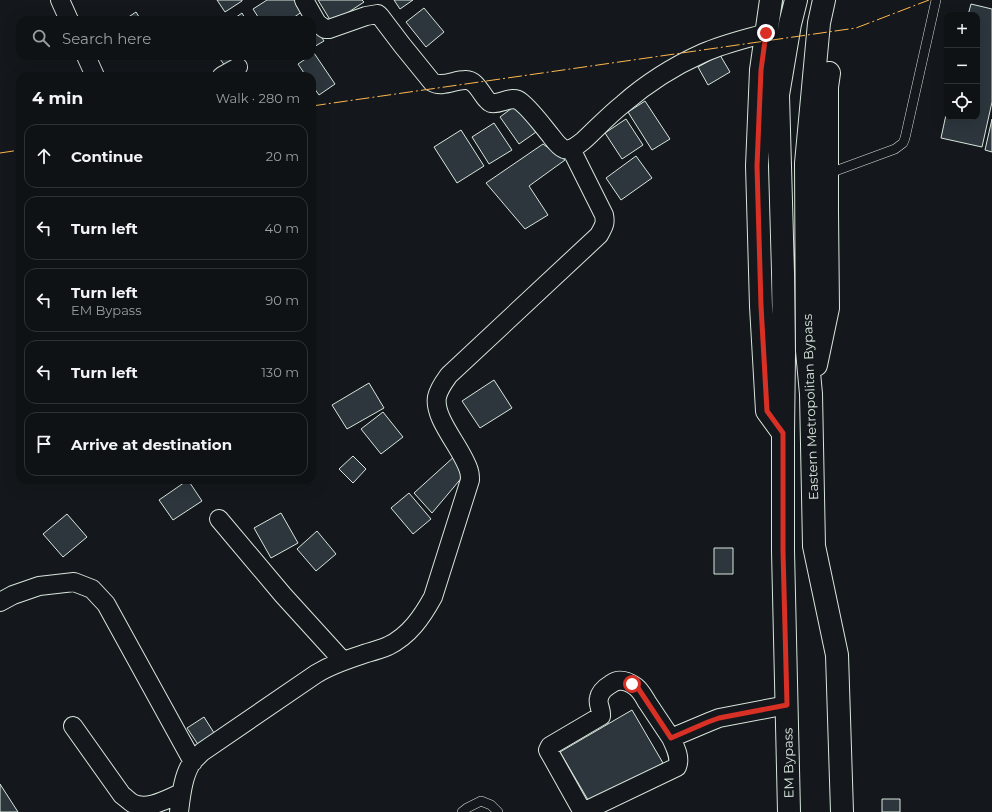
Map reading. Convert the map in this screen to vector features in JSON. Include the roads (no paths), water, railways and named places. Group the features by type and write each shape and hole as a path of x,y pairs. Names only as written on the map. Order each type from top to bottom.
{"main road":[{"path":"771,0 761,70 757,166 761,306 767,411 783,433"},
{"name":"Eastern Metropolitan Bypass","path":"784,354 778,95 790,24 796,0"},
{"name":"Eastern Metropolitan Bypass","path":"824,0 819,24 806,163 807,351 811,394 814,546 837,655 842,812"},
{"path":"811,394 828,308 827,86 835,19 840,0"},
{"name":"EM Bypass","path":"784,354 783,551 789,812"},
{"path":"783,551 814,546"}],"street":[{"path":"60,0 67,16"},
{"path":"304,0 313,16"},
{"path":"316,21 325,29 329,29 366,16 378,14 432,82 442,84 466,79 471,81 481,90 488,101 492,103 512,99 518,100 564,149 571,149 577,146 623,104 665,73 704,53 766,33"},
{"path":"88,60 93,72"},
{"path":"229,72 238,67"},
{"path":"179,812 181,793 188,772 192,762 202,752 328,667 387,646 402,638 425,613 433,597 470,480 469,470 438,411 437,398 441,386 449,375 599,235 604,226 604,215 571,149"},
{"path":"219,519 283,595 343,661"},
{"path":"0,602 13,595 39,586 74,582 92,589 106,604 192,762"},
{"path":"618,680 622,680 638,688 671,738 679,757 677,767 585,811 581,809 548,750 550,746 601,716 602,713 598,699 599,696 606,687 618,680"},
{"path":"671,738 719,718 787,705"},
{"path":"73,726 122,795 132,803 143,806 156,803 181,793"}],"lane":[{"path":"827,174 895,149 903,142 907,131 936,0"},
{"path":"462,812 481,801 491,805 498,812"}]}
